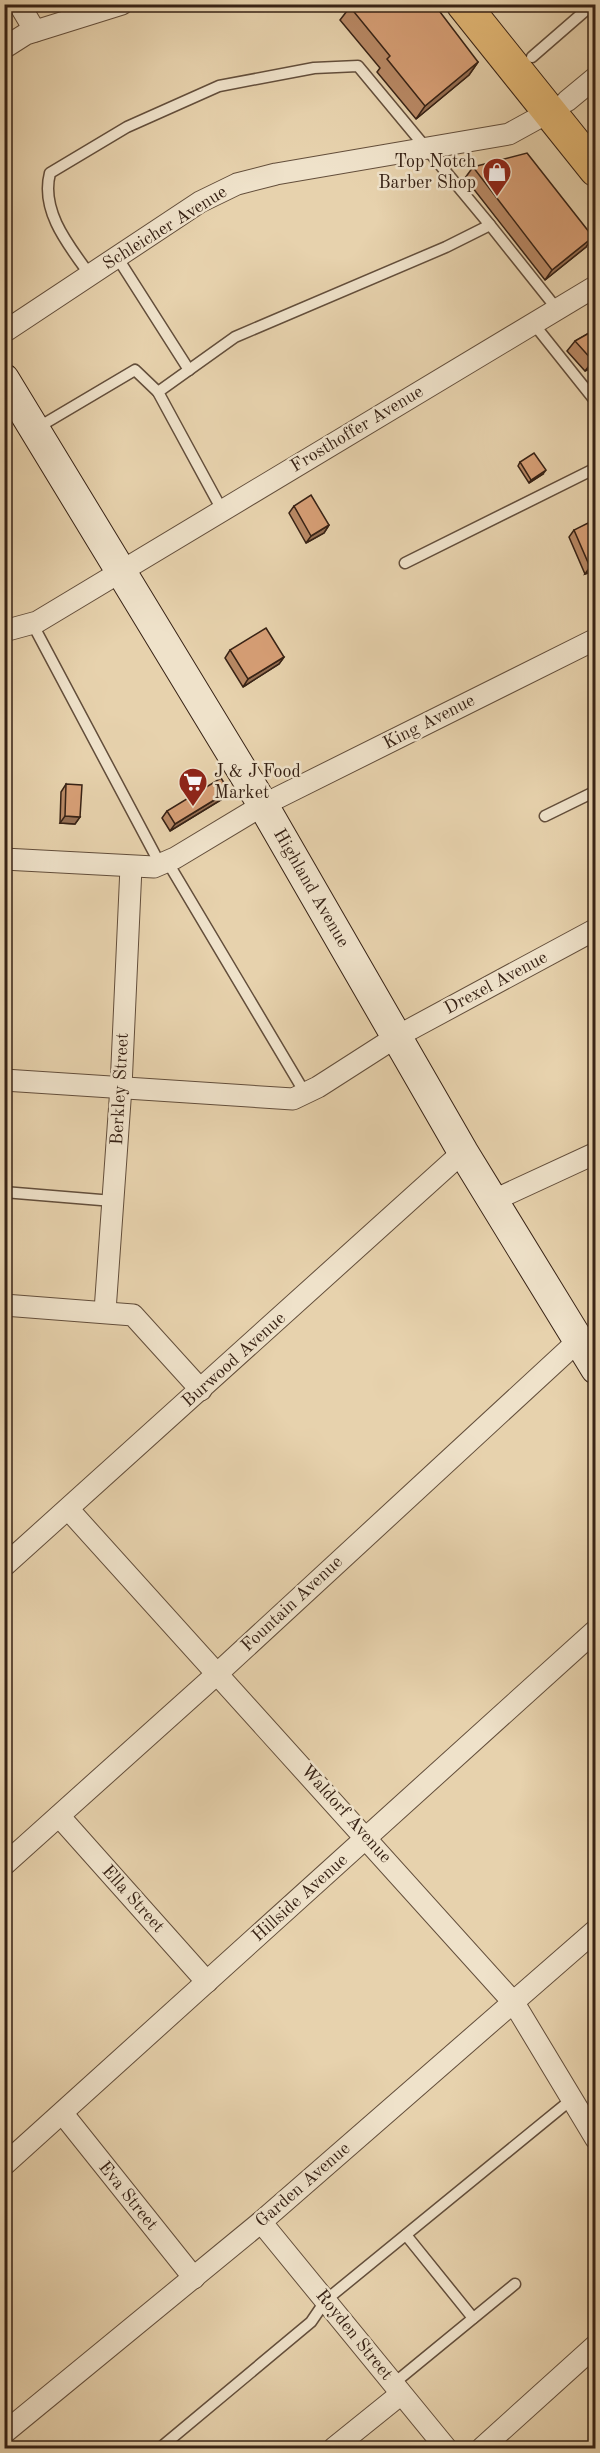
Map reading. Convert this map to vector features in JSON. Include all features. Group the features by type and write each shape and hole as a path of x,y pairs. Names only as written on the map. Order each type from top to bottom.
{"highway":[{"path":"463,4 558,107 596,136"},
{"path":"491,4 532,57 558,107 596,170"}],"street":[{"path":"19,4 35,32"},
{"path":"4,48 35,32 122,4"},
{"name":"Schleicher Avenue","path":"4,332 200,202 237,184 276,174 509,134 558,107 596,77"},
{"name":"Frosthoffer Avenue","path":"4,631 32,623 596,286"},
{"name":"Highland Avenue","path":"4,379 119,572 263,805 463,1152 596,1369"},
{"name":"King Avenue","path":"164,863 263,805 596,639"},
{"path":"4,859 131,867 164,863"},
{"name":"Berkley Street","path":"105,1311 121,1087 131,867"},
{"name":"Drexel Avenue","path":"305,1093 396,1036 596,928"},
{"path":"4,1080 293,1099 305,1093"},
{"name":"Burwood Avenue","path":"4,1566 69,1510 463,1152"},
{"path":"492,1201 596,1154"},
{"path":"4,1305 105,1311 133,1315 201,1390"},
{"name":"Fountain Avenue","path":"4,1865 218,1673 578,1341"},
{"name":"Waldorf Avenue","path":"69,1510 514,2003 596,2139"},
{"name":"Hillside Avenue","path":"4,2165 596,1630"},
{"name":"Ella Street","path":"58,1816 207,1982"},
{"name":"Garden Avenue","path":"4,2433 261,2222 596,1930"},
{"name":"Eva Street","path":"63,2114 194,2277"},
{"name":"Royden Street","path":"261,2222 447,2448"},
{"path":"482,2448 596,2345"},
{"path":"334,2448 397,2389"}],"lane":[{"path":"532,57 594,4"},
{"path":"90,275 61,233 46,190 50,173 127,128 219,86 314,68 358,66 558,309"},
{"path":"158,393 235,337 446,247 490,225"},
{"path":"117,257 189,370"},
{"path":"532,323 596,402"},
{"path":"35,430 135,370 158,393 222,510"},
{"path":"405,563 596,468"},
{"path":"32,623 164,863 305,1093"},
{"path":"545,816 596,791"},
{"path":"4,1192 113,1201"},
{"path":"160,2448 311,2322 326,2300 572,2099"},
{"path":"406,2235 474,2318"},
{"path":"397,2389 474,2318 515,2284"}],"building":[{"path":"352,4 434,4 478,62 425,106 387,59 390,56 350,7"},
{"path":"527,153 593,237 552,270 473,167"},
{"path":"596,329 596,359 593,361 575,341"},
{"path":"534,453 546,470 531,480 520,462"},
{"path":"311,495 329,525 311,536 294,506"},
{"path":"588,523 596,541 596,565 590,567 574,530"},
{"path":"266,628 284,657 248,679 230,650"},
{"name":"J & J Food Market","path":"221,778 229,791 175,824 167,811"},
{"path":"66,784 82,785 80,817 65,816"}],"place":[{"name":"Top Notch Barber Shop","path":"497,198"},
{"name":"J & J Food Market","path":"193,808"}]}
